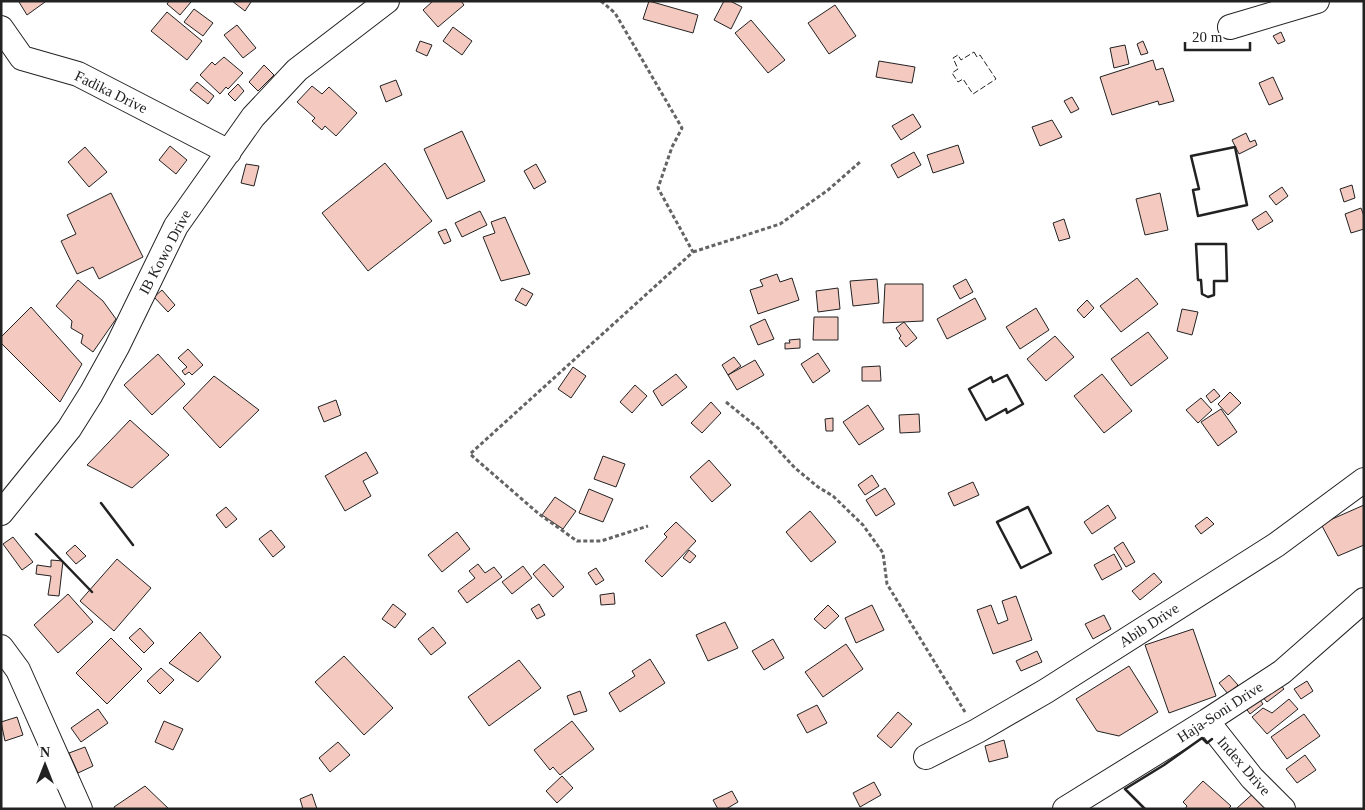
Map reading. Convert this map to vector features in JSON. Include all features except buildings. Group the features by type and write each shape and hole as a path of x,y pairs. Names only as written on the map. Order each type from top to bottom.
{"street":[{"name":"IB Kowo Drive","path":"1,513 69,429 117,347 176,226 253,117 298,70 387,1"},
{"path":"1230,27 1318,1"},
{"name":"Fadika Drive","path":"1,28 22,58 78,74 229,152"},
{"name":"Abib Drive","path":"926,756 977,732 1046,691 1276,545 1364,480"},
{"name":"Haja-Soni Drive","path":"1065,809 1282,672 1364,600"},
{"path":"1,647 18,670 80,809"},
{"name":"Index Drive","path":"1207,721 1252,778 1282,809"}],"path":[{"path":"601,1 615,13 682,128 672,147 658,188 693,252"},
{"path":"648,526 601,541 577,541 539,514 470,454 693,252 780,224 828,190 860,162"},
{"path":"726,402 758,428 795,468 832,496 863,525 883,553 887,584 977,732"}],"fence":[{"path":"974,52 977,57 980,55 996,79 973,94 963,79 958,82 952,73 958,69 953,58 958,55 961,60 974,52"}],"wall":[{"path":"1235,147 1247,205 1198,216 1193,190 1199,189 1191,156 1235,147"},
{"path":"1196,244 1226,244 1227,281 1214,281 1214,295 1208,297 1202,294 1201,280 1198,280 1196,244"},
{"path":"1007,375 1023,404 1007,413 1006,409 986,420 969,389 991,377 993,382 1007,375"},
{"path":"101,503 133,545"},
{"path":"1028,507 1051,553 1021,568 997,522 1028,507"},
{"path":"36,534 92,592"},
{"path":"1145,809 1125,789 1164,765 1202,738 1207,743 1212,739"}]}
